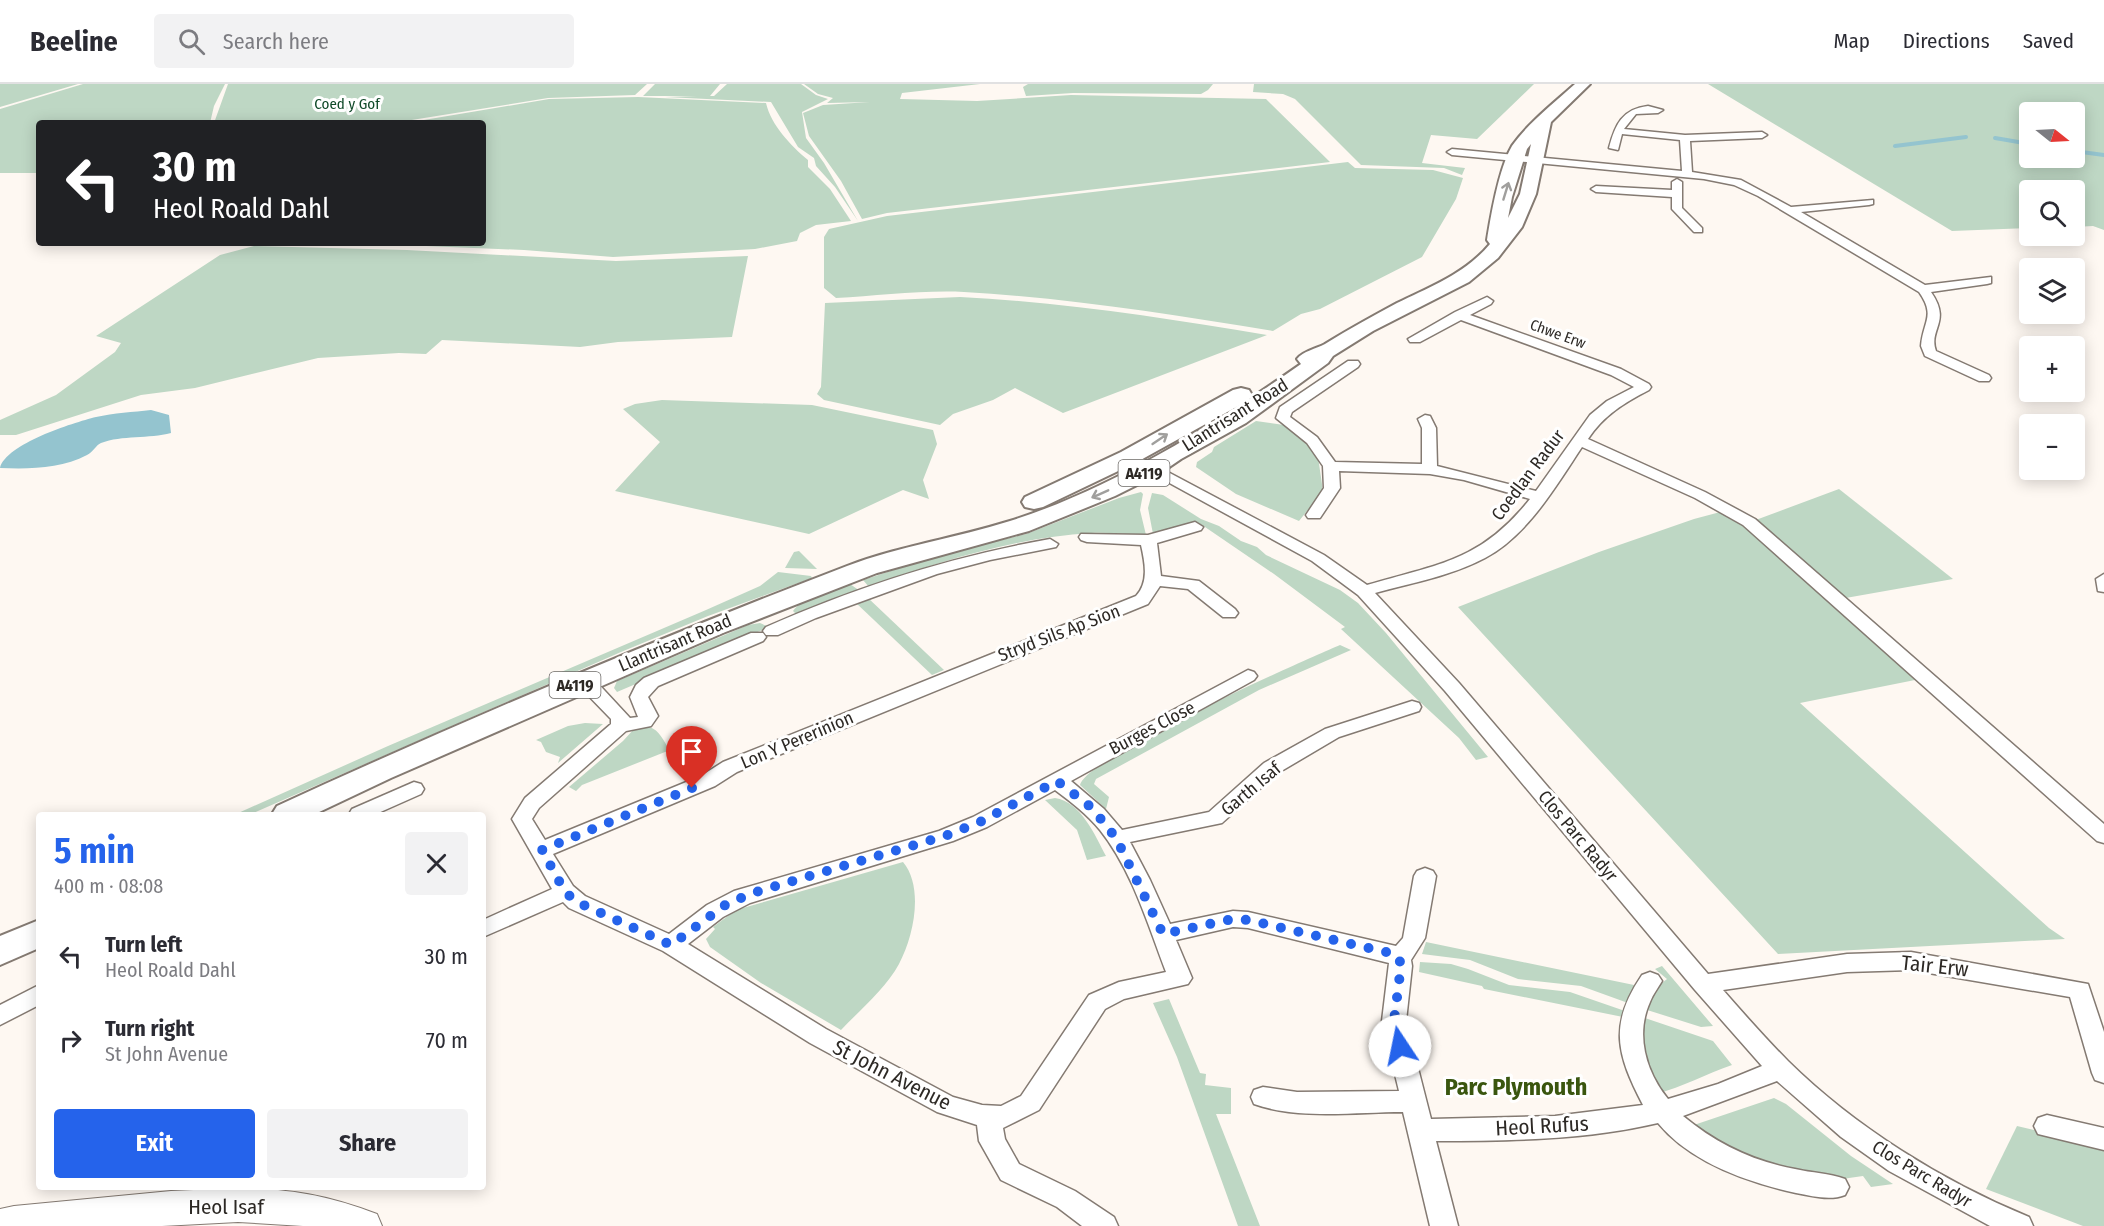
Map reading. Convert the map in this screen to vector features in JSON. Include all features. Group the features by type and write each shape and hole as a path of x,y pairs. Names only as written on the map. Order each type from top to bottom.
{"main road":[{"path":"1496,249 1503,197 1515,158 1525,140 1583,84"},
{"name":"Llantrisant Road","path":"937,547 1129,457 1169,433 1326,352 1366,327 1462,278 1496,249 1521,212 1528,194 1544,121"},
{"name":"Llantrisant Road","path":"292,812 585,681 771,625 868,567 937,547 984,537 1050,515 1151,469 1238,418 1321,359 1326,352"},
{"path":"0,951 36,934"},
{"name":"Heol Isaf","path":"0,1226 85,1221 177,1208 269,1207 318,1213 363,1226"}],"street":[{"path":"1614,148 1618,131 1633,110 1643,108 1658,110"},
{"path":"1618,131 1685,138 1762,135"},
{"path":"1685,138 1677,209 1698,230"},
{"path":"1452,152 1682,174 1737,182 1762,194 1923,289 1933,301 1936,310 1926,347 1930,353 1984,378"},
{"path":"1596,189 1677,194"},
{"path":"1789,210 1869,202"},
{"path":"1923,289 1988,280"},
{"path":"1414,339 1487,302"},
{"name":"Chwe Erw","path":"1460,315 1616,372 1644,387"},
{"path":"1314,515 1332,488 1331,466 1312,440 1283,418 1285,410 1353,364"},
{"name":"Coedlan Radur","path":"1364,591 1456,563 1491,548 1514,530 1595,418 1612,405 1644,387"},
{"path":"1425,419 1430,428 1430,469"},
{"path":"1578,440 1700,495 1749,522 2104,836"},
{"name":"Clos Parc Radyr","path":"1129,457 1318,558 1364,591 1452,687 1703,984 1780,1069 1842,1123 1898,1163 1972,1204 2019,1226"},
{"path":"1331,466 1430,469 1466,476 1538,496"},
{"path":"1087,537 1148,540 1195,527"},
{"path":"1148,540 1154,565 1152,580 1193,585 1229,614"},
{"name":"St John Avenue","path":"1050,544 960,562 810,614 771,625 651,682 643,689 639,697 649,716 644,722 620,726 526,811 522,819 565,892 577,902 671,945 828,1041 946,1105 982,1116 1004,1117 1030,1103 1097,1002 1119,991 1180,978 1163,934 1116,838 1092,808 1057,781"},
{"path":"2104,579 2104,587"},
{"name":"Stryd Sils Ap Sion","path":"955,675 1142,600 1147,596 1152,580"},
{"name":"Lon Y Pererinion","path":"542,850 708,781 730,767 955,675"},
{"name":"Burges Close","path":"671,945 728,903 759,891 945,836 980,822 1248,676"},
{"path":"585,681 621,718 620,726"},
{"name":"Garth Isaf","path":"1116,838 1215,818 1271,768 1332,733 1412,707"},
{"path":"363,812 414,789"},
{"path":"1399,958 1414,938 1425,876"},
{"path":"486,928 565,892"},
{"path":"1163,934 1233,919 1248,920 1390,953 1399,958 1401,966 1394,1021 1444,1226"},
{"name":"Tair Erw","path":"1703,984 1847,963 1911,961 2080,990 2104,1073"},
{"path":"1650,981 1634,1009 1630,1039 1640,1075 1652,1099 1662,1112 1679,1130 1698,1143 1741,1166 1789,1182 1836,1187"},
{"path":"0,1016 36,996"},
{"name":"Heol Rufus","path":"1420,1130 1574,1125 1662,1112 1744,1085 1780,1069"},
{"path":"1263,1097 1297,1102 1413,1101"},
{"path":"989,1116 992,1141 1010,1172 1066,1199 1104,1226"},
{"path":"2047,1125 2104,1139"}],"green space":[{"path":"0,84 78,84 0,107"},
{"path":"83,84 225,84 214,106 211,120 36,120 36,173 0,173 0,109"},
{"name":"Coed y Gof","path":"228,84 647,84 635,95 548,98 412,120 215,120"},
{"path":"655,84 720,84 710,96 714,96 727,84 801,84 816,95 828,99 802,112 806,138 824,163 858,221 835,187 816,166 814,158 798,147 771,102 665,97 697,96 643,96"},
{"path":"804,84 980,84 902,93 900,99 977,101 1071,95 1266,99 1330,162 887,213 862,219 841,181 809,136 803,113 823,105 870,102 827,103 833,98 818,94"},
{"path":"1028,84 1213,84 1201,94 1073,93 1026,96 1023,87"},
{"path":"1254,84 1534,84 1477,139 1431,135 1422,163 1465,168 1462,175 1444,168 1361,165 1295,99 1283,94 1253,92"},
{"path":"1708,84 2104,84 2104,230 2093,226 2085,226 2085,180 2019,180 2019,228 1952,231"},
{"path":"638,97 766,103 777,127 808,160 808,167 830,189 851,221 816,225 800,233 797,241 755,249 613,257 427,246 486,246 486,120 424,120 549,99"},
{"path":"1348,162 1355,168 1433,170 1463,178 1456,199 1422,257 1320,309 1301,314 1273,331 1041,298 964,292 916,292 836,298 824,288 824,237 829,229 887,216"},
{"path":"254,246 407,250 616,261 748,256 732,337 618,342 580,347 442,340 426,354 399,353 318,358 195,388 141,395 16,435 0,435 0,420 56,395 115,352 121,343 96,336 220,255"},
{"path":"960,297 1076,307 1267,335 1063,413 1015,388 993,400 953,414 940,425 824,400 817,394 821,387 825,303"},
{"path":"662,400 812,405 933,430 937,444 923,480 929,499 903,490 809,534 615,491 660,442 623,409 635,404"},
{"path":"1256,421 1284,425 1312,448 1318,457 1323,491 1299,521 1236,494 1196,467 1197,462 1212,452 1214,447"},
{"path":"1839,489 1953,579 1840,599 1753,521"},
{"path":"1141,492 1143,494 1140,510 1146,535 1091,533 1063,535 978,552 869,587 863,580 937,556 1026,534 1119,498"},
{"path":"1152,493 1163,495 1201,519 1257,547 1266,555 1340,590 1358,603 1386,633 1488,757 1476,760 1459,738 1341,629 1345,627 1274,574 1205,527 1198,523 1153,534 1148,508"},
{"path":"1724,511 1745,524 1920,679 1800,703 2049,928 2065,939 1778,954 1458,607 1599,552"},
{"path":"799,551 817,569 785,568 794,552"},
{"path":"778,572 812,578 708,616 621,652 256,812 240,812 388,746 760,586"},
{"path":"850,584 860,591 797,615 793,611 804,601"},
{"path":"867,597 944,670 932,675 855,602"},
{"path":"760,623 769,627 617,692 614,688 617,681 748,625"},
{"path":"1340,645 1351,650 1259,690 1096,779 1094,784 1109,797 1106,809 1080,785 1091,772 1155,733 1198,710"},
{"path":"585,723 603,724 558,763 560,757 546,752 541,742 536,740 568,726"},
{"path":"649,727 659,733 670,750 582,785 576,791 569,787 634,729"},
{"path":"1055,798 1064,801 1080,813 1092,829 1106,856 1087,860 1077,830 1045,800"},
{"path":"903,862 909,872 915,898 909,940 894,973 841,1030 761,983 710,947 706,939 715,929 713,927 736,910"},
{"path":"1426,942 1634,985 1628,1003 1581,986 1518,979 1470,960 1422,954"},
{"path":"1420,962 1451,964 1509,985 1570,992 1625,1011 1623,1017 1484,989 1482,986 1419,972"},
{"path":"1662,966 1713,1026 1701,1027 1644,1009 1656,988 1667,979 1655,969"},
{"path":"1169,999 1200,1073 1206,1074 1205,1085 1231,1088 1231,1114 1216,1114 1260,1226 1238,1226 1177,1057 1153,1003"},
{"path":"1642,1017 1713,1041 1732,1065 1656,1094 1641,1056"},
{"path":"1774,1098 1786,1104 1851,1156 1893,1184 1871,1187 1863,1176 1842,1179 1758,1166 1688,1127"},
{"path":"2017,1126 2104,1146 2104,1226 2083,1226 1986,1189"}],"water":[{"path":"151,410 169,415 171,433 109,441 99,444 87,455 77,460 56,466 0,468 5,459 14,451 57,429 96,417"}],"waterway":[{"path":"1895,146 1966,137"},
{"path":"1995,138 2019,142"},
{"path":"2085,152 2104,155"}],"district":[{"name":"Parc Plymouth","path":"1516,1087"}],"route":[{"path":"692,788 542,850 565,892 577,902 671,945 728,903 759,891 945,836 980,822 1057,781 1092,808 1116,838 1163,934 1233,919 1248,920 1390,953 1399,958 1401,966 1394,1021 1400,1046"}]}
